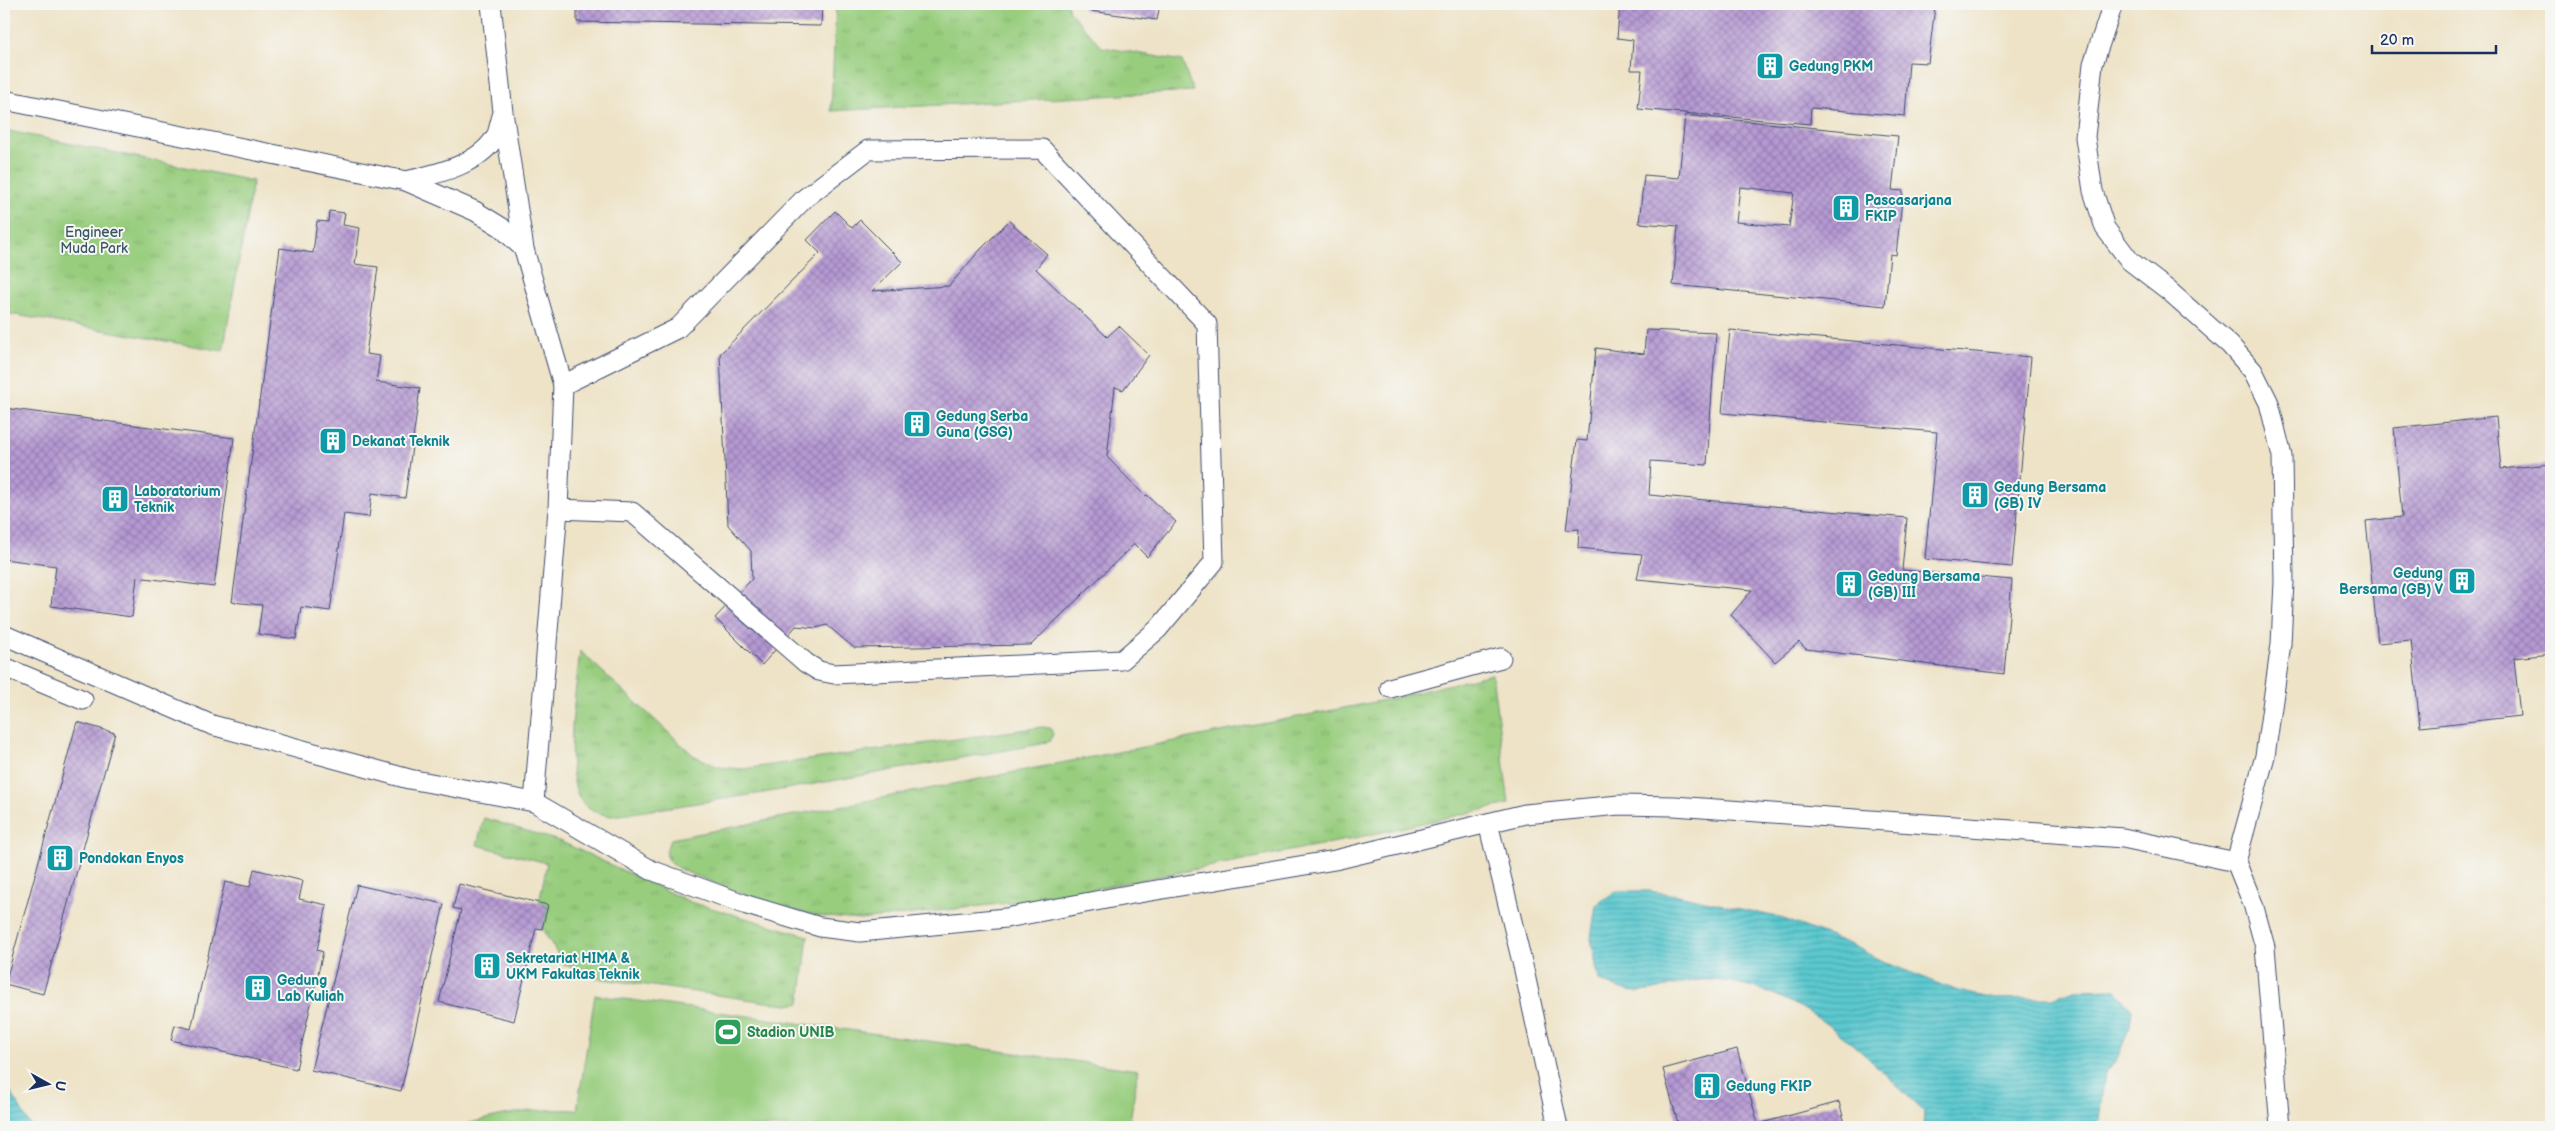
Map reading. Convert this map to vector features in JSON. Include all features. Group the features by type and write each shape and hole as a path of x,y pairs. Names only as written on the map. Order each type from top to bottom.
{"lane":[{"path":"491,4 503,112 524,249 563,386 558,508 534,802"},
{"path":"2113,4 2093,64 2085,137 2092,190 2105,228 2130,262 2168,290 2230,345 2253,371 2269,403 2282,456 2284,582 2281,644 2274,709 2265,756 2236,862 2253,904 2265,947 2280,1127"},
{"path":"4,100 406,181 475,211 502,227 524,249"},
{"path":"406,181 448,170 472,158 484,149 496,135 503,112"},
{"path":"558,508 632,512 806,663 819,671 834,674 1122,660 1158,630 1214,562 1207,324 1042,149 868,150 805,198 678,328 563,386"},
{"path":"4,635 212,725 409,778 534,802 650,870 747,906 820,927 860,932 1006,918 1127,895 1335,860 1525,814 1565,809 1619,806 1674,806 2123,838 2236,862"},
{"path":"1390,688 1501,658"},
{"path":"4,667 83,700"},
{"path":"1488,823 1524,970 1558,1127"}],"green space":[{"path":"836,4 1067,4 1069,11 1102,47 1182,61 1193,91 831,111"},
{"name":"Engineer Muda Park","path":"4,130 253,181 223,351 4,313"},
{"path":"580,651 693,755 719,767 743,769 1042,727 1050,728 1053,734 1051,740 1041,744 769,792 612,816 592,810 582,802 576,789 572,772 572,729"},
{"path":"1492,674 1509,804 1341,841 1042,899 860,920 818,916 772,906 684,871 674,865 667,855 671,839 1390,699"},
{"path":"484,818 562,842 690,902 808,936 800,1003 788,1005 596,978 564,964 542,929 548,905 539,903 547,863 477,845"},
{"name":"Stadion UNIB","path":"595,995 1138,1070 1129,1127 458,1127 517,1113 577,1110"}],"water":[{"path":"1616,891 1649,891 1678,895 1781,918 1852,945 1889,964 1958,991 1995,999 2052,998 2075,990 2115,989 2132,1010 2130,1026 2117,1059 2105,1073 2098,1127 1923,1127 1924,1112 1855,1046 1830,1026 1804,1009 1776,995 1746,985 1714,980 1685,982 1639,992 1624,990 1599,981 1591,938 1596,905"},
{"path":"4,1087 11,1092 31,1127 4,1127"}],"building":[{"path":"577,4 822,4 821,26 577,22"},
{"path":"1084,4 1160,4 1157,20 1083,10"},
{"name":"Gedung PKM","path":"1620,4 1911,4 1935,7 1928,63 1909,62 1905,116 1811,108 1810,124 1638,109 1642,70 1631,70 1633,40 1617,38"},
{"name":"Pascasarjana FKIP","path":"1685,115 1898,136 1892,190 1903,191 1896,255 1890,254 1885,306 1673,285 1678,226 1639,223 1644,175 1679,178","holes":["1740,187 1794,193 1789,227 1736,222"]},
{"name":"Dekanat Teknik","path":"329,211 345,213 343,225 360,228 355,264 378,267 366,354 380,356 376,382 420,388 405,498 372,493 369,517 344,514 330,611 301,607 296,639 258,634 262,605 232,602 280,248 313,253 317,221 328,222"},
{"name":"Gedung Serba Guna (GSG)","path":"835,211 852,228 860,220 902,262 872,291 949,286 980,250 1009,221 1047,254 1036,269 1107,337 1119,326 1149,355 1123,390 1115,387 1107,457 1145,496 1147,495 1176,522 1147,557 1134,544 1031,645 854,648 827,625 816,628 796,626 762,665 715,618 752,579 751,551 728,525 720,354 820,253 807,240"},
{"name":"Gedung Bersama (GB) III","path":"1646,330 1716,333 1707,465 1651,461 1649,495 1907,518 1902,570 2012,580 2004,674 1806,649 1799,642 1775,662 1731,615 1752,590 1637,579 1642,554 1578,548 1579,529 1566,530 1577,440 1587,441 1596,348 1644,354"},
{"name":"Gedung Bersama (GB) IV","path":"1730,330 2031,357 2012,567 1925,559 1937,432 1722,413"},
{"name":"Laboratorium Teknik","path":"4,408 234,438 214,587 137,577 132,617 51,606 56,566 4,559"},
{"name":"Gedung Bersama (GB) V","path":"2496,417 2501,469 2551,464 2551,654 2514,658 2520,716 2420,727 2411,640 2378,643 2366,521 2402,517 2394,428"},
{"name":"Pondokan Enyos","path":"77,722 115,733 43,994 5,984"},
{"name":"Gedung Lab Kuliah","path":"254,869 303,881 299,899 327,905 317,950 323,952 296,1069 171,1040 175,1025 191,1029 225,882 250,887"},
{"name":"Sekretariat HIMA & UKM Fakultas Teknik","path":"459,884 548,905 542,929 536,928 514,1021 439,1002 461,910 453,908"},
{"path":"357,885 444,904 401,1091 311,1070"},
{"name":"Gedung FKIP","path":"1737,1049 1758,1124 1839,1102 1846,1127 1679,1127 1663,1069"}],"place":[{"name":"Gedung PKM","path":"1770,66"},
{"name":"Pascasarjana FKIP","path":"1846,208"},
{"name":"Gedung Serba Guna (GSG)","path":"917,424"},
{"name":"Dekanat Teknik","path":"333,441"},
{"name":"Gedung Bersama (GB) IV","path":"1975,495"},
{"name":"Laboratorium Teknik","path":"115,499"},
{"name":"Gedung Bersama (GB) V","path":"2462,581"},
{"name":"Gedung Bersama (GB) III","path":"1849,584"},
{"name":"Pondokan Enyos","path":"60,858"},
{"name":"Sekretariat HIMA & UKM Fakultas Teknik","path":"487,966"},
{"name":"Gedung Lab Kuliah","path":"258,988"},
{"name":"Stadion UNIB","path":"728,1032"},
{"name":"Gedung FKIP","path":"1707,1086"}]}
